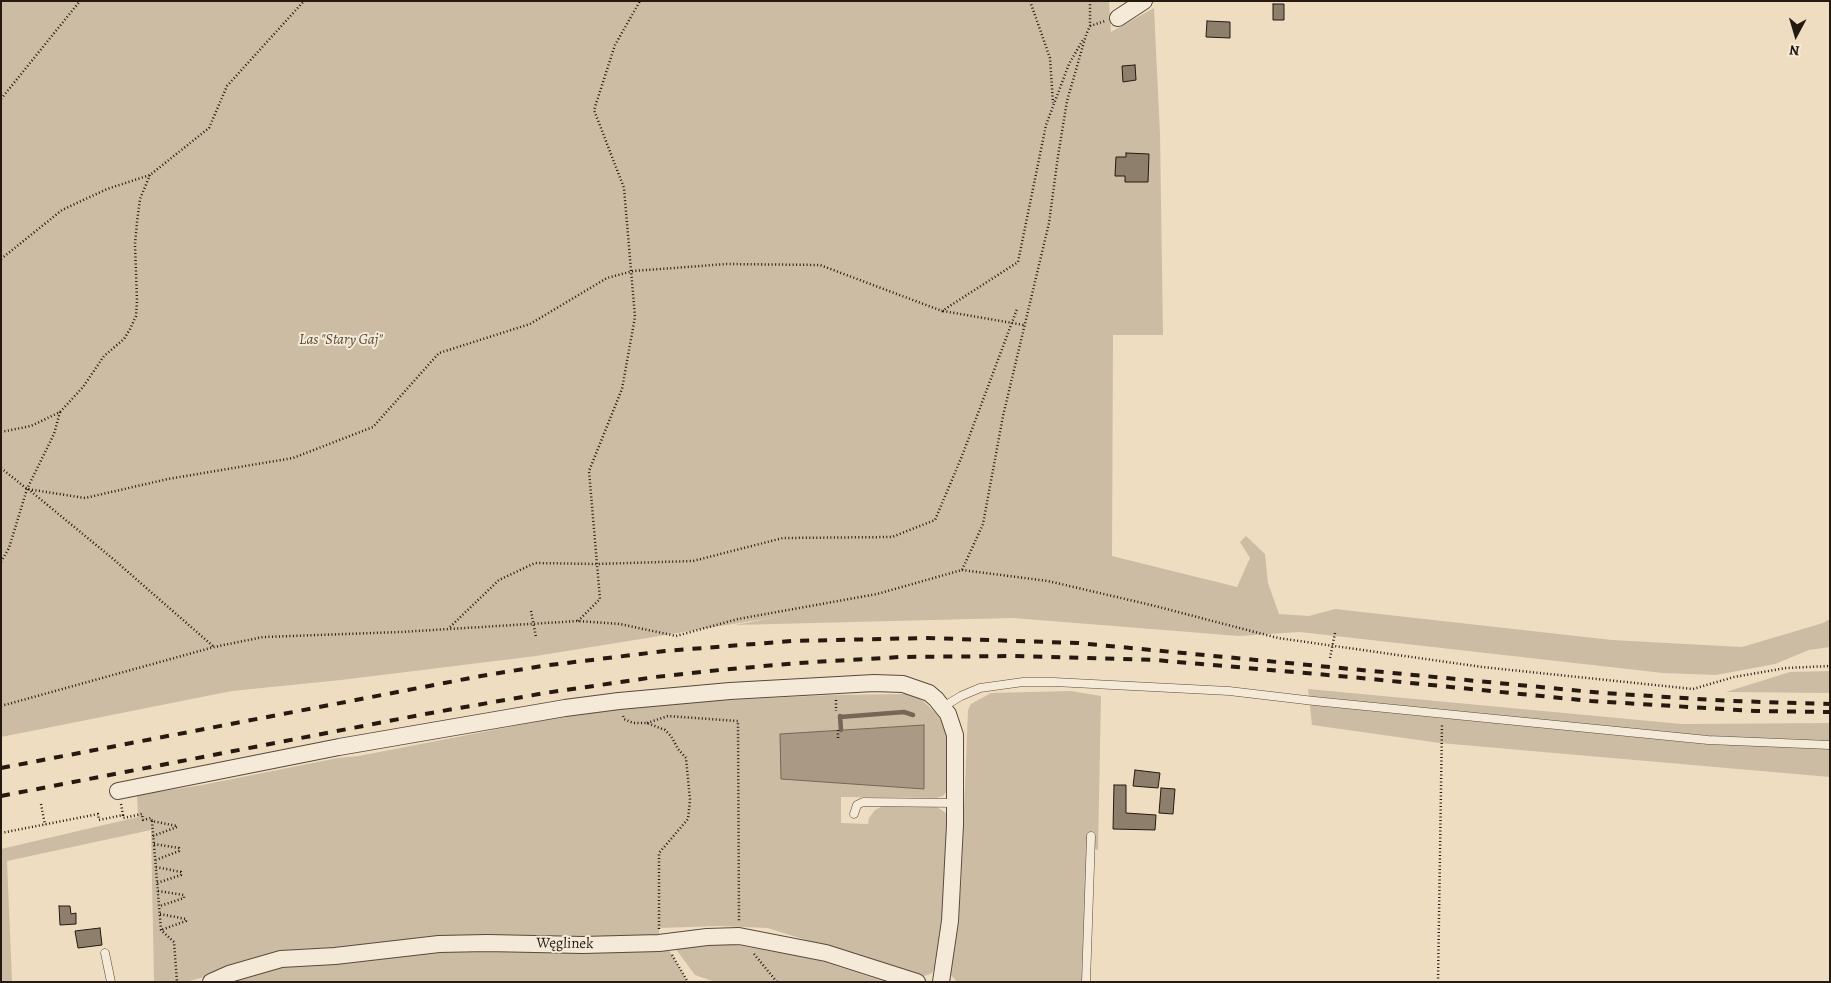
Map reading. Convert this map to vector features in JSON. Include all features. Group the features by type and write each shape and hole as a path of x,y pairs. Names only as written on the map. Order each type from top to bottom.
{"street":[{"path":"1118,18 1144,1"},
{"path":"118,791 339,747 565,708 619,701 775,688 903,684 929,693 948,714 955,735 955,803 950,921 940,982"},
{"name":"Węglinek","path":"211,982 229,974 280,959 335,956 439,944 487,942 583,945 739,936 826,954 917,982"}],"lane":[{"path":"943,708 961,696 980,688 1022,682 1046,682 1229,691 1708,740 1830,746"},
{"path":"854,814 857,805 863,802 955,803"},
{"path":"1086,982 1091,836"},
{"path":"105,953 111,982"}],"path":[{"path":"1,99 80,1"},
{"path":"1,259 62,210 107,189 150,175 209,128 228,86 304,1"},
{"path":"578,621 600,599 589,471 622,389 635,317 624,188 594,110 614,45 640,1"},
{"path":"1030,1 1050,58 1053,104"},
{"path":"942,311 1018,262 1046,125 1069,64 1090,26 1090,1"},
{"path":"962,570 983,524 1003,416 1049,223 1067,101 1086,35"},
{"path":"1,432 31,426 60,412 83,387 104,356 124,339 136,316 138,288 135,244 137,222 140,199 150,175"},
{"path":"27,489 85,498 168,479 293,458 373,427 439,353 530,324 607,278 632,271 727,264 820,265 942,311 1025,325"},
{"path":"448,628 499,580 535,563 597,564 693,561 783,538 892,538 935,520 962,456 1017,309"},
{"path":"1,562 8,548 27,489 54,434 60,412"},
{"path":"1,468 112,558 214,648"},
{"path":"1,706 214,648 263,637 401,632 578,621 620,624 676,636 738,619 877,594 962,570 1048,581 1152,605 1278,638 1482,667 1693,689 1734,677 1786,668 1830,666"},
{"path":"532,611 536,637"},
{"path":"1330,658 1335,633"},
{"path":"836,694 836,711"},
{"path":"619,701 620,711 624,719 632,723 647,723 668,716 738,721 739,936 777,982"},
{"path":"1438,982 1442,714"},
{"path":"647,723 659,727 671,736 678,749 686,758 689,777 690,811 688,819 659,853 661,942 688,982"},
{"path":"838,730 838,738"},
{"path":"41,804 45,824"},
{"path":"1,833 98,814 99,820 123,815 123,818 142,814 143,820 151,818 152,820 177,826 177,828 154,836"},
{"path":"152,820 161,930 174,942 177,982"},
{"path":"154,844 179,848 179,851 156,860"},
{"path":"156,868 181,872 181,875 157,883"},
{"path":"158,891 184,895 184,898 160,906"},
{"path":"160,914 186,918 186,921 161,930"}],"green space":[{"name":"Las \"Stary Gaj\"","path":"1,1 1109,1 1111,32 1154,8 1160,134 1163,335 1113,335 1112,556 1237,587 1250,558 1240,542 1246,536 1265,554 1268,583 1279,614 1309,616 1335,609 1612,640 1742,647 1823,623 1830,619 1830,647 1809,650 1775,664 1716,675 1663,673 1300,632 1239,636 1013,618 735,625 776,617 536,656 341,680 232,691 1,737"},
{"path":"1830,671 1830,693 1726,692 1790,672"},
{"path":"1308,689 1682,724 1830,723 1830,777 1440,743 1312,725"},
{"path":"1071,691 1101,696 1098,850 1091,848 1086,982 957,982 951,975 961,888 968,710 971,704 991,693"},
{"path":"908,694 923,701 938,715 946,732 949,748 947,791 943,796 936,798 841,797 841,823 868,824 869,818 875,810 889,806 937,807 946,813 948,825 941,951 932,973 922,977 768,928 718,926 659,928 659,943 664,942 688,982 221,982 212,975 186,982 154,982 151,830 7,861 12,982 1,982 1,849 138,817 137,795 202,785 581,713 668,703 831,695"},
{"path":"672,944 731,944 818,960 886,982 715,982 695,975"}],"shaded area":[{"path":"924,725 924,789 781,779 780,734"}],"building":[{"path":"1273,4 1284,4 1284,20 1273,20"},
{"path":"1207,21 1230,22 1230,38 1206,37"},
{"path":"1135,65 1136,80 1123,82 1122,66"},
{"path":"1126,153 1149,154 1148,182 1125,182 1125,176 1115,176 1116,157 1126,157"},
{"path":"1135,770 1160,773 1158,788 1133,786"},
{"path":"1114,785 1126,785 1126,813 1156,815 1155,830 1113,829"},
{"path":"1161,788 1175,789 1173,814 1159,813"},
{"path":"59,906 70,906 71,914 76,913 76,924 60,925"},
{"path":"100,928 102,945 78,948 75,931"}],"waterway":[{"path":"840,717 904,712 913,715"},
{"path":"840,716 841,730"}],"railway":[{"path":"1,768 542,666 665,651 792,641 927,638 1078,643 1603,693 1731,701 1830,704"},
{"path":"1,796 425,714 545,693 655,677 720,670 900,657 1015,656 1155,660 1591,701 1755,711 1830,712"}]}
